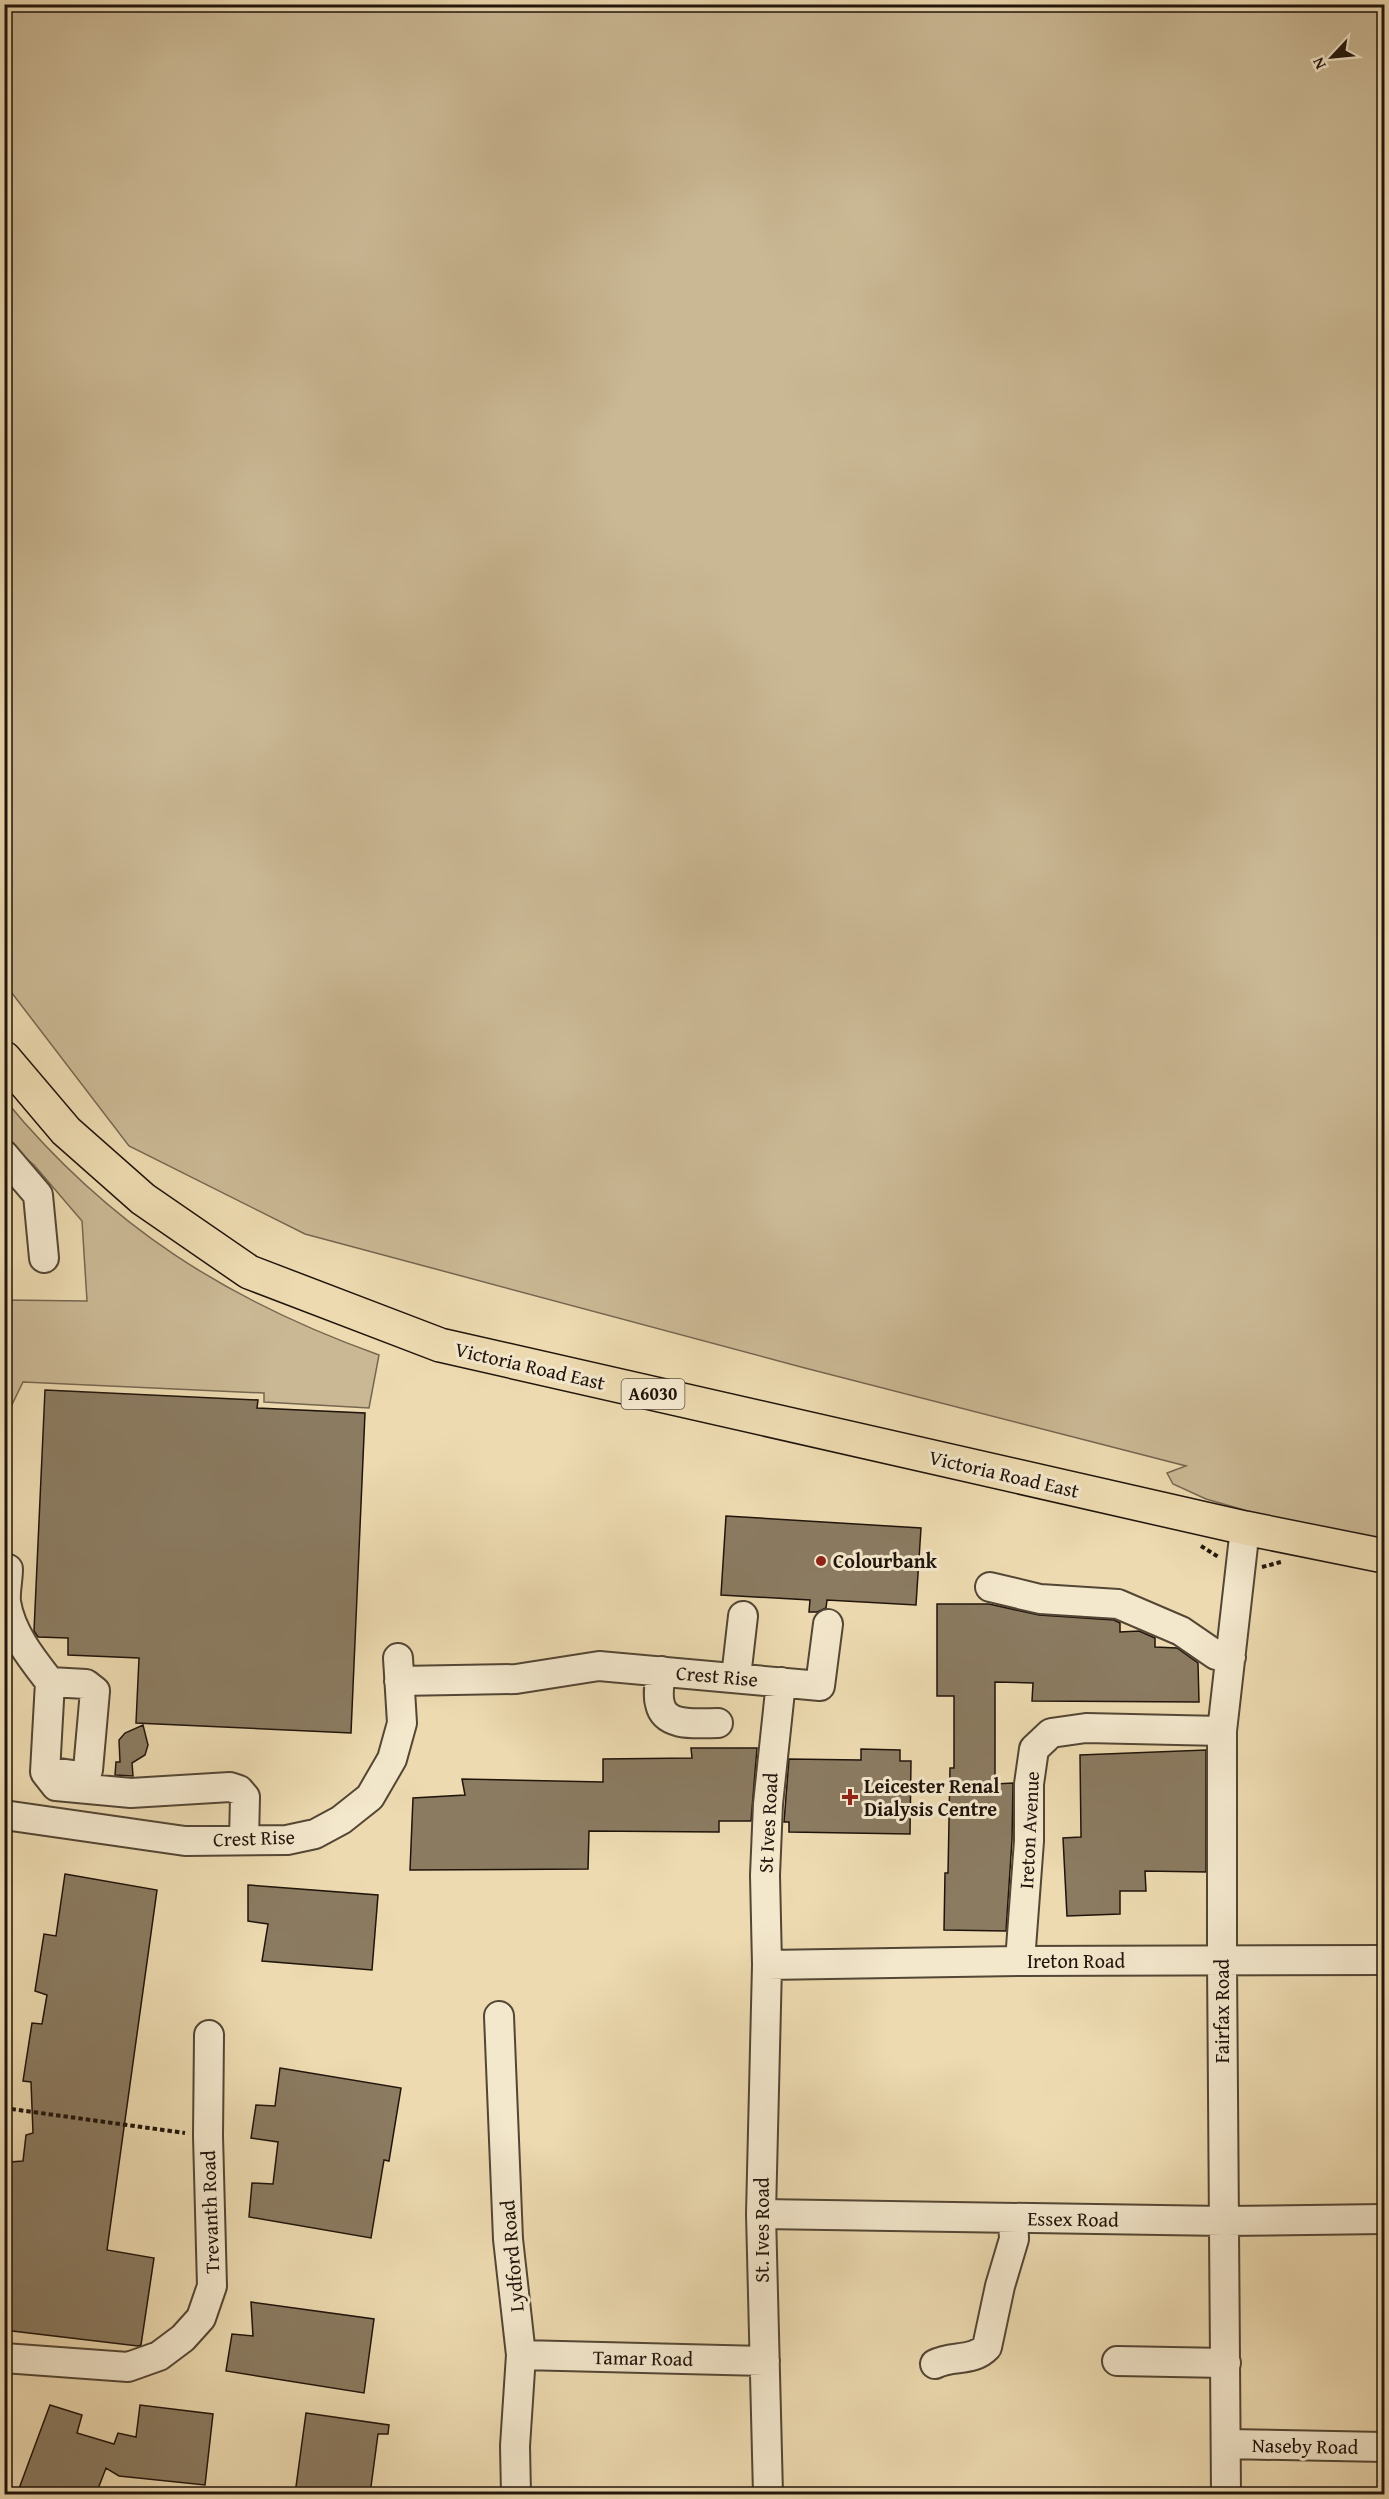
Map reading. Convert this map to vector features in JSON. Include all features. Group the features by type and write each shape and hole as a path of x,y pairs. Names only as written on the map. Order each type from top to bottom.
{"highway":[{"name":"Victoria Road East","path":"4,1058 66,1131 143,1199 249,1272 430,1341 1245,1528 1384,1556"}],"street":[{"path":"4,1155 38,1194 44,1258"},
{"name":"Fairfax Road","path":"1226,2494 1222,1731 1245,1528"},
{"path":"8,1569 6,1602 15,1628 15,1656 50,1682 86,1684 95,1691 91,1763 88,1770 80,1776 45,1772"},
{"path":"990,1587 1041,1599 1118,1604 1181,1631 1216,1655 1231,1657"},
{"path":"736,1677 743,1616"},
{"name":"Crest Rise","path":"4,1815 185,1840 286,1840 315,1834 341,1820 370,1797 392,1759 402,1723 399,1670 516,1679 599,1666 820,1686 828,1624"},
{"path":"661,1671 659,1704 665,1716 676,1722 718,1723"},
{"path":"50,1682 45,1772 56,1786 131,1793 230,1787 239,1790 245,1797 244,1840"},
{"name":"St Ives Road","path":"767,1965 765,1875 768,1804 781,1682"},
{"name":"Ireton Avenue","path":"1020,1961 1029,1841 1029,1784 1035,1749 1051,1733 1086,1728 1222,1731"},
{"name":"Ireton Road","path":"767,1965 1020,1961 1384,1960"},
{"name":"St. Ives Road","path":"767,1965 761,2214 768,2494"},
{"name":"Lydford Road","path":"499,2016 508,2239 521,2355 515,2446 516,2494"},
{"name":"Trevanth Road","path":"4,2358 128,2367 159,2356 183,2338 201,2318 212,2286 208,2136 209,2035"},
{"name":"Essex Road","path":"761,2214 1224,2221 1384,2219"},
{"path":"935,2364 951,2358 974,2357 987,2347 1000,2286 1014,2239 1013,2218"},
{"name":"Tamar Road","path":"521,2355 765,2361"},
{"path":"1117,2361 1226,2363"},
{"name":"Naseby Road","path":"1226,2444 1384,2447"}],"path":[{"path":"4,2108 208,2136"}],"shaded area":[{"path":"5,5 1384,5 1384,1540 1272,1518 1206,1499 1173,1484 1167,1473 1186,1466 801,1367 305,1234 129,1146 5,984"},
{"path":"5,1100 45,1145 86,1185 129,1222 174,1254 271,1310 379,1355 369,1408 264,1402 264,1393 23,1382 6,1417 5,1433 5,1300 87,1301 82,1221 34,1165 5,1140"}],"building":[{"path":"45,1390 258,1400 257,1408 365,1413 351,1733 136,1723 139,1658 68,1655 68,1638 38,1637 34,1631"},
{"name":"Colourbank","path":"726,1516 921,1528 916,1605 827,1600 826,1608 817,1612 809,1612 810,1600 721,1595"},
{"path":"937,1604 989,1604 1039,1615 1114,1620 1120,1623 1120,1632 1139,1631 1155,1638 1155,1647 1177,1648 1198,1663 1199,1702 1032,1701 1033,1683 995,1682 995,1784 1013,1783 1006,1931 944,1930 945,1873 948,1873 950,1768 954,1768 954,1696 937,1696"},
{"path":"143,1725 148,1745 145,1755 132,1763 133,1776 115,1775 116,1762 120,1762 119,1740 125,1733"},
{"path":"691,1748 757,1748 751,1821 719,1821 719,1832 589,1831 588,1869 410,1870 413,1798 465,1795 462,1779 603,1782 603,1759 692,1758"},
{"name":"Leicester Renal Dialysis Centre","path":"861,1749 900,1750 900,1761 911,1761 910,1834 789,1832 789,1822 784,1822 789,1759 861,1760"},
{"path":"1206,1750 1206,1872 1145,1871 1146,1891 1120,1891 1120,1914 1067,1916 1063,1838 1081,1837 1080,1755"},
{"path":"65,1874 157,1890 107,2250 154,2258 141,2345 138,2346 4,2330 4,2196 10,2162 23,2161 26,2135 33,2133 31,2082 23,2081 32,2023 42,2024 47,1995 35,1991 44,1934 56,1936"},
{"path":"248,1885 378,1895 372,1970 262,1961 268,1924 248,1921"},
{"path":"280,2068 401,2088 389,2161 384,2160 371,2238 249,2217 252,2183 273,2184 278,2142 251,2138 256,2105 275,2106"},
{"path":"251,2302 374,2319 364,2393 226,2371 232,2334 253,2336"},
{"path":"50,2405 82,2415 77,2433 114,2444 118,2433 136,2437 140,2405 213,2414 205,2485 119,2476 106,2468 96,2494 17,2494"},
{"path":"306,2413 389,2425 388,2434 378,2434 370,2494 295,2494"}],"place":[{"name":"Colourbank","path":"821,1561"},
{"name":"Leicester Renal Dialysis Centre","path":"850,1797"}]}
